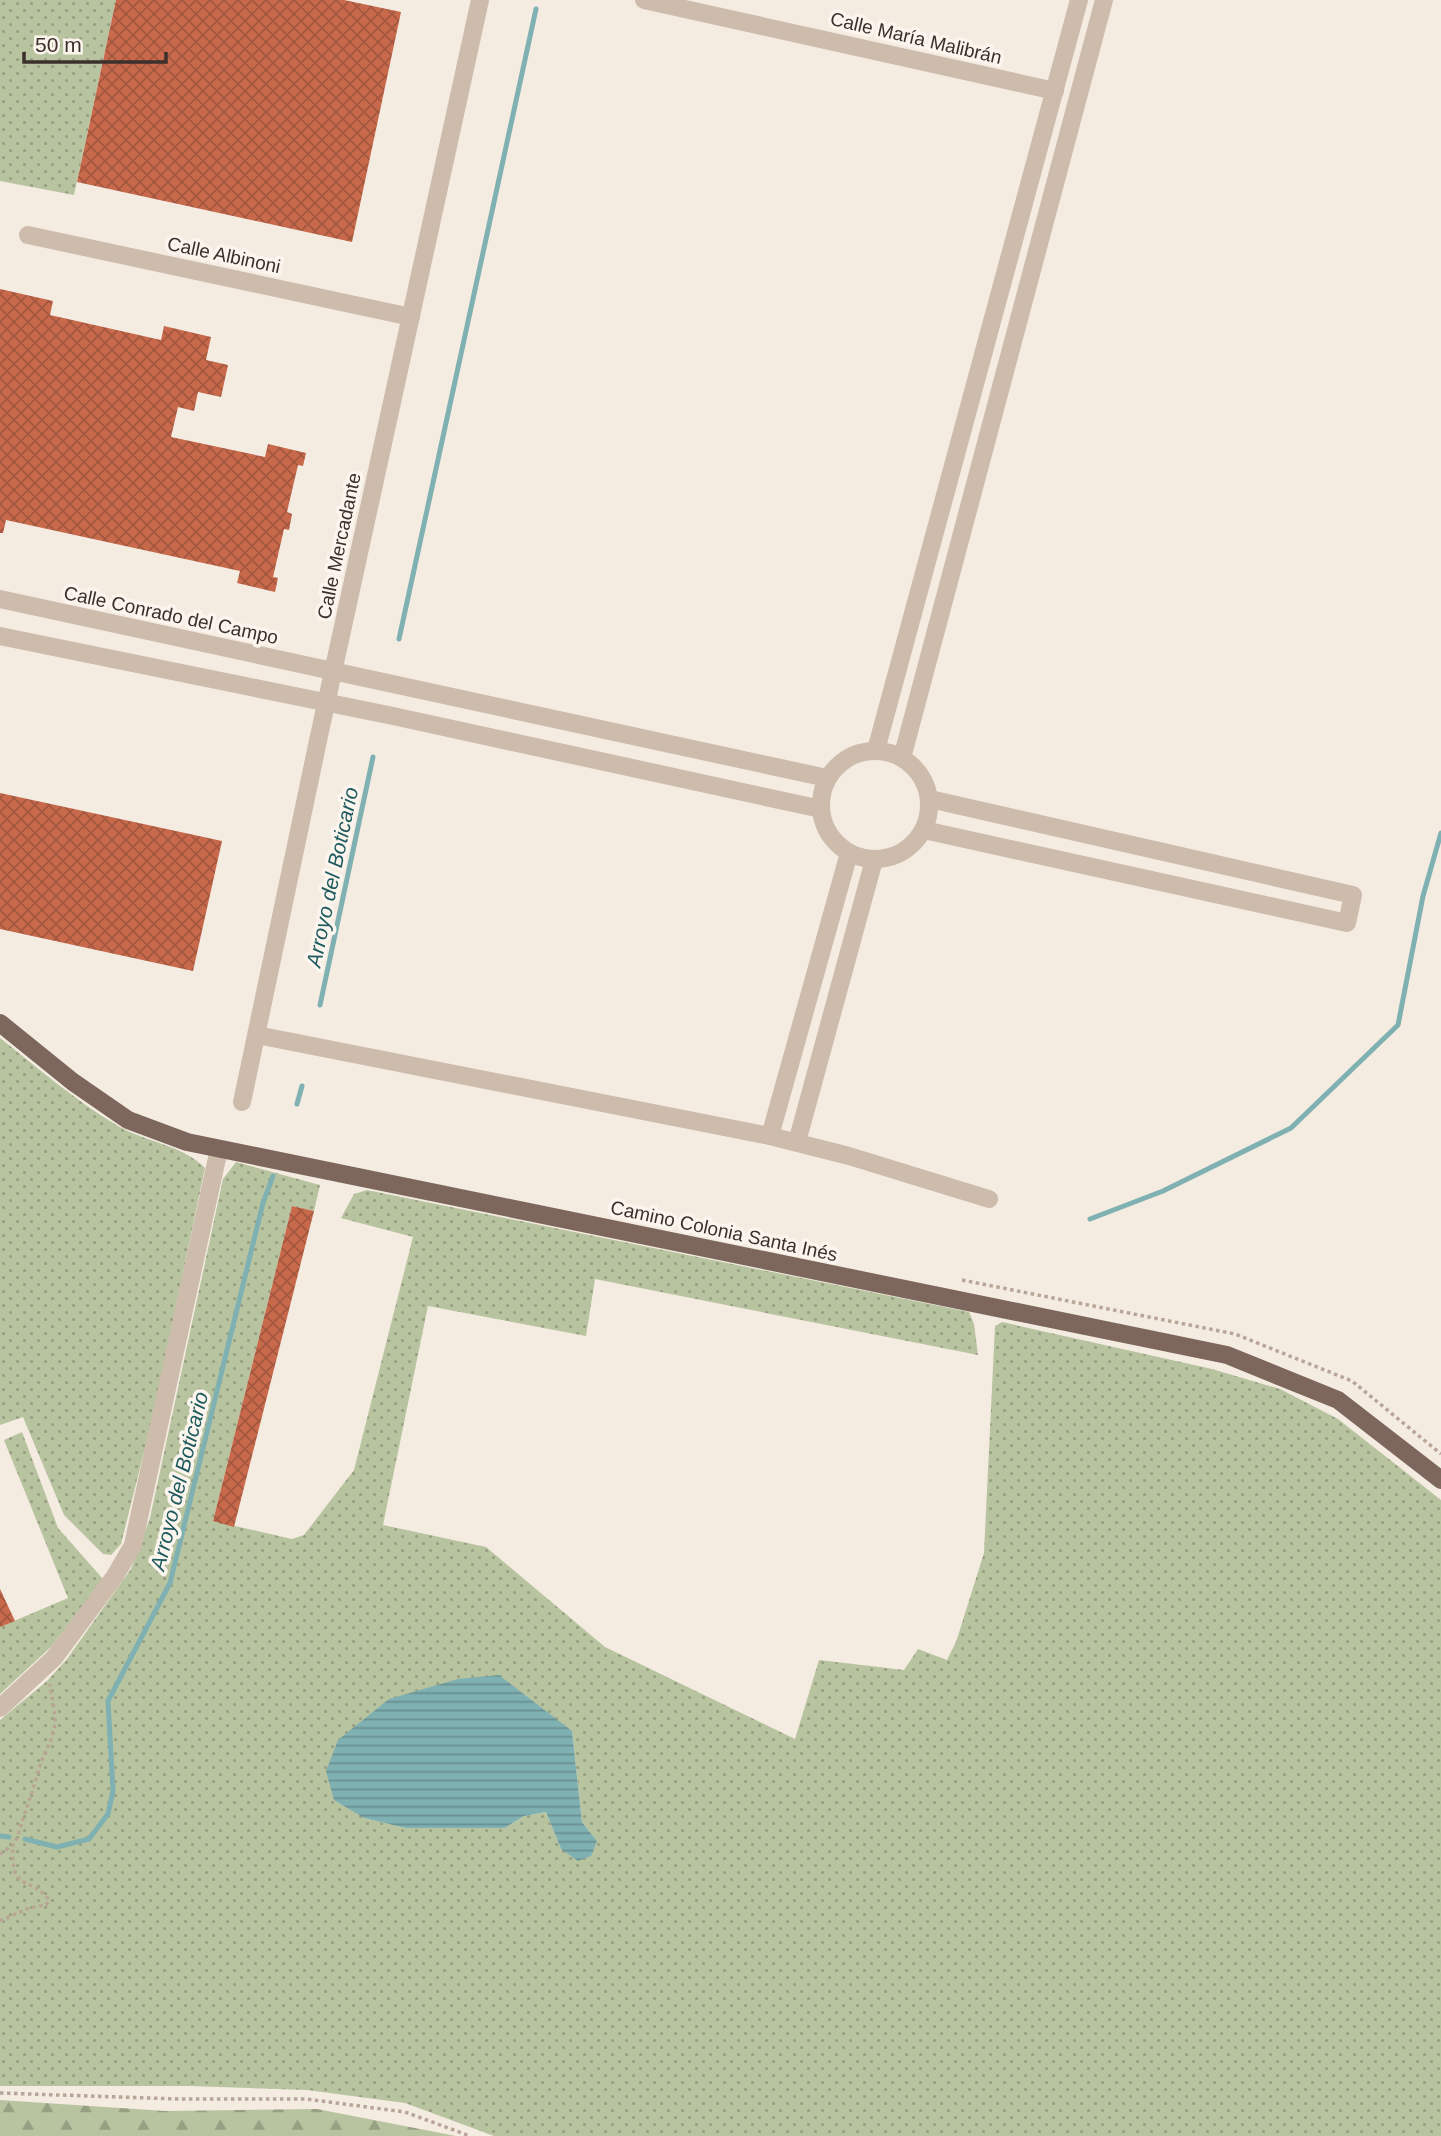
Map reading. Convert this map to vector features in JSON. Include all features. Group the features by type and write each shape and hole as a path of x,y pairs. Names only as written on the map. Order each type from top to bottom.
{"main road":[{"name":"Camino Colonia Santa Inés","path":"0,1023 73,1082 128,1120 187,1142 1227,1355 1338,1399 1441,1480"}],"street":[{"name":"Calle Mercadante","path":"242,1102 480,0"},
{"name":"Calle María Malibrán","path":"644,0 1055,91"},
{"path":"876,750 1079,0"},
{"path":"902,758 1104,0"},
{"name":"Calle Albinoni","path":"28,235 411,317"},
{"name":"Calle Conrado del Campo","path":"0,599 827,778"},
{"path":"0,636 393,716 821,809"},
{"path":"876,750 902,758 921,775 930,799 924,830 915,843 889,858 874,860 849,853 829,835 823,822 821,793 827,778 836,766 862,752 876,750"},
{"path":"924,830 1348,923 1353,895 930,799"},
{"path":"770,1136 849,853"},
{"path":"797,1142 874,860"},
{"path":"257,1035 797,1142 989,1199"},
{"path":"0,1708 54,1658 115,1576 133,1545 219,1149"}],"path":[{"path":"0,1922 29,1908 46,1905 49,1900 44,1892 25,1884 12,1863 13,1845 52,1738 56,1719 51,1704 50,1683 54,1658"},
{"path":"0,1854 13,1845"},
{"path":"0,2093 179,2099 306,2099 405,2112 470,2136"}],"green space":[{"path":"0,0 116,0 74,195 0,181"},
{"path":"0,1038 102,1116 129,1131 186,1154 205,1168 153,1416 121,1544 111,1555 103,1554 64,1515 23,1417 0,1425"},
{"path":"236,1162 320,1185 314,1211 292,1206 213,1521 292,1539 304,1535 354,1470 413,1237 341,1218 354,1194 367,1190 969,1312 974,1324 978,1355 595,1279 586,1336 428,1306 383,1525 486,1547 605,1647 795,1739 819,1660 904,1670 918,1649 947,1660 956,1642 984,1553 995,1326 1002,1322 1212,1369 1280,1389 1338,1419 1441,1500 1441,2136 494,2136 405,2103 307,2090 190,2086 0,2086 0,1720 47,1681 67,1659 131,1569 150,1518 223,1179","holes":["572,1731 582,1822 597,1841 561,1849 546,1812 524,1816 505,1828 405,1828 364,1818"]},
{"path":"22,1432 58,1528 103,1579 51,1647 0,1694 0,1627 68,1598 4,1440"},
{"path":"0,2100 165,2111 317,2109 456,2136 0,2136"}],"water":[{"path":"499,1675 572,1731 582,1822 597,1841 591,1856 578,1861 561,1849 546,1812 524,1816 505,1828 405,1828 364,1818 334,1800 326,1771 338,1740 389,1699 458,1679"}],"building":[{"path":"116,0 344,0 401,12 352,242 77,182"},
{"path":"0,289 53,301 50,315 161,340 164,326 211,337 206,360 228,365 221,397 198,392 194,411 178,407 171,437 265,457 268,444 306,453 303,466 298,465 287,512 292,514 289,530 284,529 273,577 278,578 275,592 237,583 240,571 6,520 3,533 0,533"},
{"path":"0,793 222,841 193,971 0,929"},
{"path":"292,1206 314,1211 234,1527 213,1521"},
{"path":"0,1589 15,1621 0,1627"}],"waterway":[{"path":"399,639 536,9"},
{"name":"Arroyo del Boticario","path":"320,1005 373,757"},
{"path":"1090,1219 1163,1191 1291,1128 1398,1025 1423,896 1441,833"},
{"path":"297,1104 302,1086"},
{"name":"Arroyo del Boticario","path":"25,1839 57,1847 89,1839 108,1814 113,1791 108,1701 170,1583 263,1203 273,1176"},
{"name":"Arroyo del Boticario","path":"0,1836 9,1837"}]}
